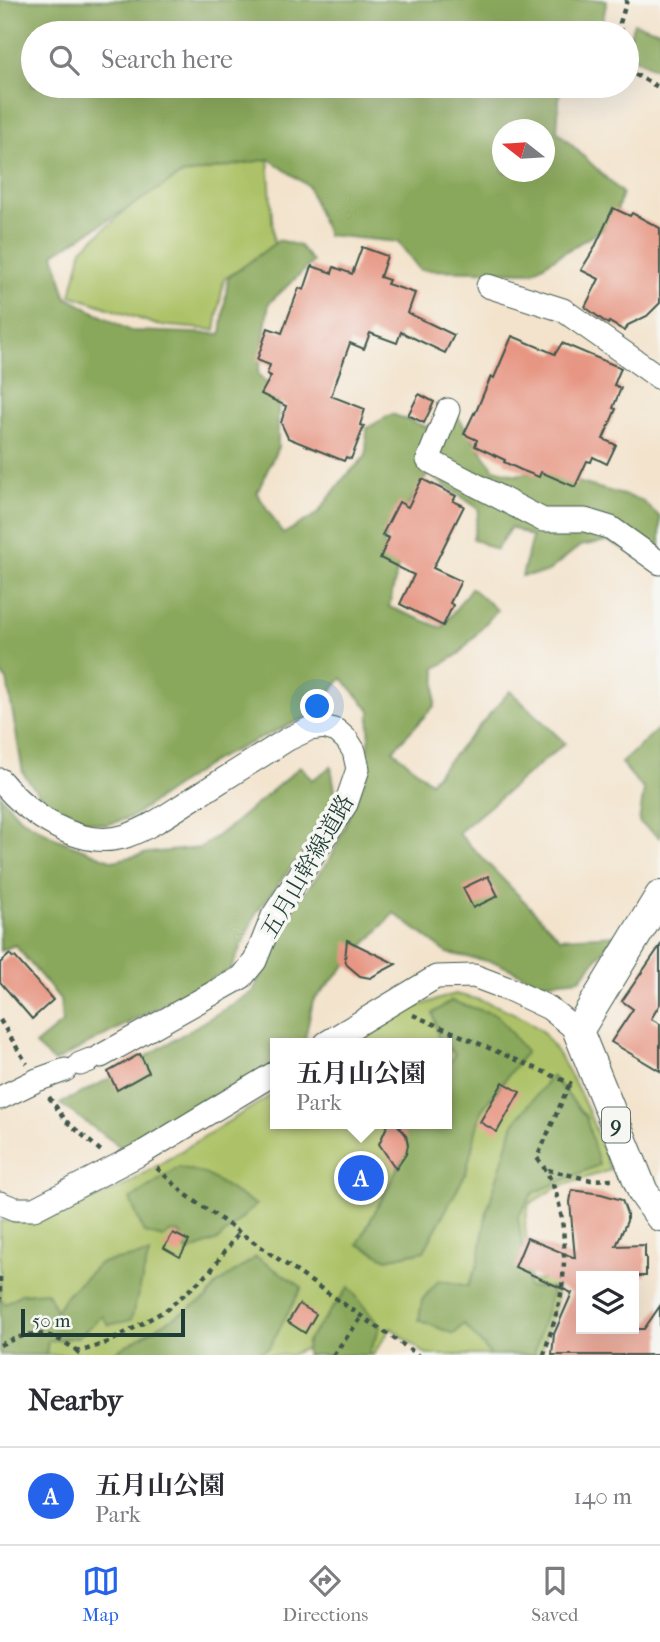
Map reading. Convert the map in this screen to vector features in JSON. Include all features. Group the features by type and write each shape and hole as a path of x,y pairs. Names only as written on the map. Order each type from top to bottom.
{"main road":[{"path":"578,1031 660,896"},
{"name":"9","path":"578,1031 643,1192 660,1216"}],"street":[{"path":"488,286 564,310 660,378"},
{"path":"449,410 428,460 543,520 585,520 611,528 660,563"},
{"name":"五月山幹線道路","path":"0,780 49,824 91,839 124,837 152,825 288,739 309,729 324,727 337,731 354,751 358,769 346,804 273,916 256,961 242,977 84,1062 0,1098"},
{"path":"334,1038 436,977 474,976 511,989 549,1008 578,1031"},
{"path":"0,1203 15,1209 34,1209 142,1153 270,1076"}],"path":[{"path":"621,21 627,0"},
{"path":"639,76 660,88"},
{"path":"390,1005 570,1083 607,1102"},
{"path":"544,1355 562,1288 564,1245 560,1208 547,1170 537,1158 570,1083"},
{"path":"142,1153 185,1194 418,1355"},
{"path":"547,1170 591,1180 616,1179 635,1172"},
{"path":"0,1345 29,1333 60,1338 78,1354 102,1345 166,1310 209,1273 239,1232"},
{"path":"0,1276 0,1304"},
{"path":"333,1355 362,1317"}],"green space":[{"path":"0,0 607,0 603,21 21,21 21,98 559,98 557,131 622,193 614,222 532,272 420,270 398,242 327,235 308,186 269,159 181,175 54,254 66,297 130,331 221,334 228,278 279,240 300,246 313,262 269,303 258,374 278,395 278,447 257,493 283,534 317,514 344,478 366,456 367,428 392,414 426,427 455,413 494,469 516,475 538,471 641,500 660,517 660,566 608,541 580,546 546,573 522,576 532,537 511,527 496,550 473,539 479,509 428,474 383,544 398,567 389,607 442,628 471,588 497,610 459,654 436,668 435,705 393,750 430,782 510,691 565,743 458,833 560,938 616,935 580,979 541,983 497,963 447,953 394,913 313,1001 305,1038 270,1038 270,1070 121,1147 60,1104 107,1080 253,992 284,920 332,856 368,771 370,710 342,678 311,715 216,759 131,817 106,825 75,818 48,807 23,773 7,680 0,673"},
{"path":"639,25 660,31 660,76 657,70 639,60"},
{"path":"268,155 274,248 224,279 215,330 157,325 71,295 82,249 176,165"},
{"path":"660,727 660,838 639,822 644,790 621,763"},
{"path":"301,766 312,780 331,767 336,796 303,852 256,913 231,969 54,1062 35,1045 62,1023 60,999 15,945 0,951 0,795 19,817 57,839 113,861 148,853 200,848 232,825"},
{"path":"455,994 510,1011 540,1030 565,1065 580,1094 610,1170 558,1187 529,1204 525,1225 530,1281 557,1279 556,1304 540,1355 427,1355 391,1328 373,1355 323,1355 310,1347 290,1355 0,1355 0,1221 55,1216 124,1186 270,1096 270,1129 452,1129 452,1038 364,1038 415,1007"},
{"path":"451,1001 497,1015 526,1052 481,1111 466,1173 424,1251 387,1259 358,1244 402,1160 399,1129 452,1129 452,1059 455,1054 452,1051 452,1038 438,1038 433,1013"},
{"path":"552,1076 586,1117 599,1165 533,1193 518,1217 528,1287 553,1288 534,1355 491,1355 464,1324 454,1334 419,1320 422,1300 439,1280 468,1286 478,1264 487,1211 514,1123"},
{"path":"179,1167 205,1174 256,1205 218,1240 187,1252 180,1233 171,1232 163,1238 144,1233 130,1199"},
{"path":"149,1254 131,1320 109,1325 102,1316 78,1337 48,1341 46,1355 0,1355 0,1298 5,1304 21,1294 47,1292 56,1311 65,1297 100,1263"},
{"path":"256,1257 302,1287 269,1348 252,1355 110,1355 207,1298 216,1285"},
{"path":"349,1287 380,1327 368,1355 306,1355 307,1341"}],"building":[{"path":"613,208 630,216 632,213 660,228 660,303 647,316 628,325 625,331 609,322 608,324 585,307 599,279 581,270"},
{"path":"362,247 387,256 380,277 389,280 387,284 415,293 408,313 454,335 445,353 401,332 397,343 370,333 364,349 350,343 331,396 365,409 360,425 364,426 351,459 346,457 344,461 288,438 281,423 286,406 261,394 271,376 267,374 270,365 257,360 268,328 282,333 299,288 304,290 312,266 332,273 334,267 352,274"},
{"path":"512,336 555,354 562,343 621,368 614,385 621,388 613,408 616,409 603,439 616,445 607,464 593,457 591,462 587,461 575,487 541,472 539,477 504,462 505,460 475,446 477,440 464,434 491,376 494,378"},
{"path":"419,394 434,402 424,423 408,415"},
{"path":"422,479 456,496 453,501 464,506 433,568 461,581 443,626 400,604 414,575 380,558 389,538 382,535 399,502 408,507"},
{"path":"488,876 498,896 473,908 463,888"},
{"path":"347,940 396,964 370,978 360,976 347,965"},
{"path":"660,946 660,1004 651,1019 660,1024 660,1071 611,1042 633,1009 622,1001"},
{"path":"10,954 53,1000 32,1019 0,982 0,963"},
{"path":"140,1054 149,1072 117,1090 108,1072"},
{"path":"503,1082 520,1092 497,1132 480,1122"},
{"path":"386,1129 401,1129 406,1135 406,1154 396,1169 379,1144"},
{"path":"572,1190 622,1200 627,1221 616,1246 645,1245 646,1257 646,1276 639,1276 639,1271 576,1271 576,1334 639,1334 639,1329 644,1329 660,1306 660,1355 552,1355 554,1334 572,1293 515,1267 527,1238 575,1258 570,1202"},
{"path":"173,1233 189,1241 180,1257 164,1248"},
{"path":"299,1304 316,1314 305,1333 288,1322"}],"place":[{"name":"五月山公園","path":"361,1178"}]}
